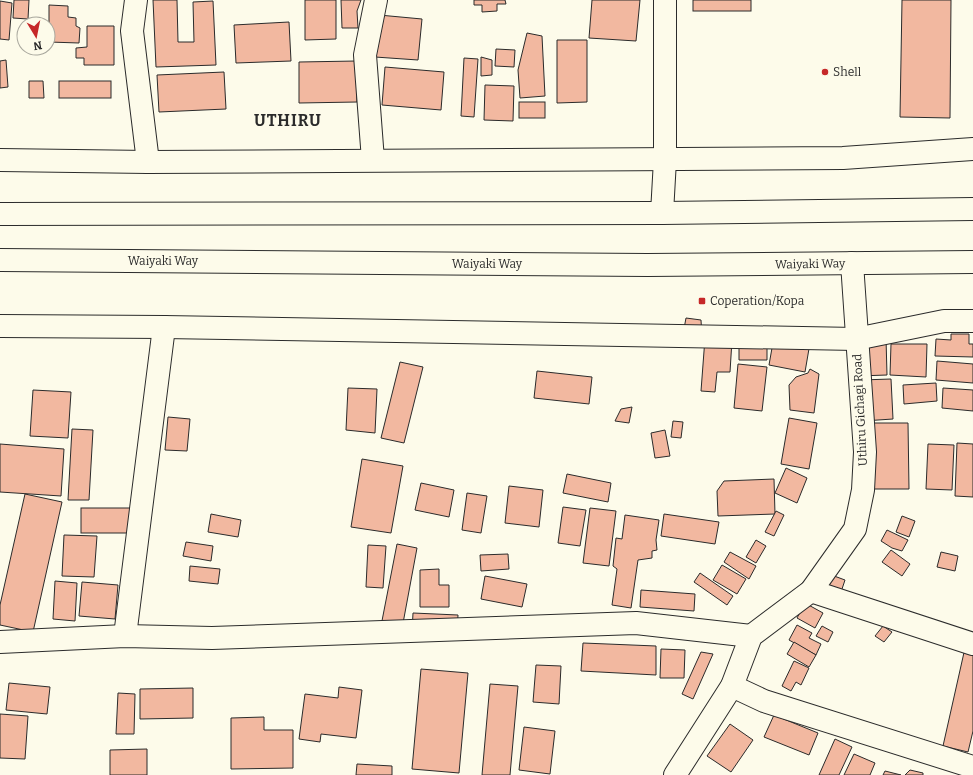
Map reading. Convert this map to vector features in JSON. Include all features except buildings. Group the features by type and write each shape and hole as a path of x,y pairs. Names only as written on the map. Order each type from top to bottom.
{"main road":[{"path":"136,0 132,30 148,162"},
{"path":"373,160 365,56 376,0"},
{"path":"662,213 664,160 665,0"},
{"path":"0,160 148,162 843,158 973,148"},
{"path":"0,214 662,213 973,210"},
{"name":"Waiyaki Way","path":"0,260 648,265 973,262"},
{"name":"Uthiru Gichagi Road","path":"751,636 811,591 856,529 863,490 865,452 856,339 852,263"},
{"path":"0,326 164,327 856,339 944,321 973,321"},
{"path":"125,636 164,327"},
{"path":"811,591 973,644"},
{"path":"0,642 125,636 212,638 636,623 751,636 732,686 675,775"},
{"path":"732,686 764,701 973,767"}],"place":[{"name":"Shell","path":"825,72"},
{"name":"Coperation/Kopa","path":"702,301"}],"district":[{"name":"UTHIRU","path":"288,120"}]}
